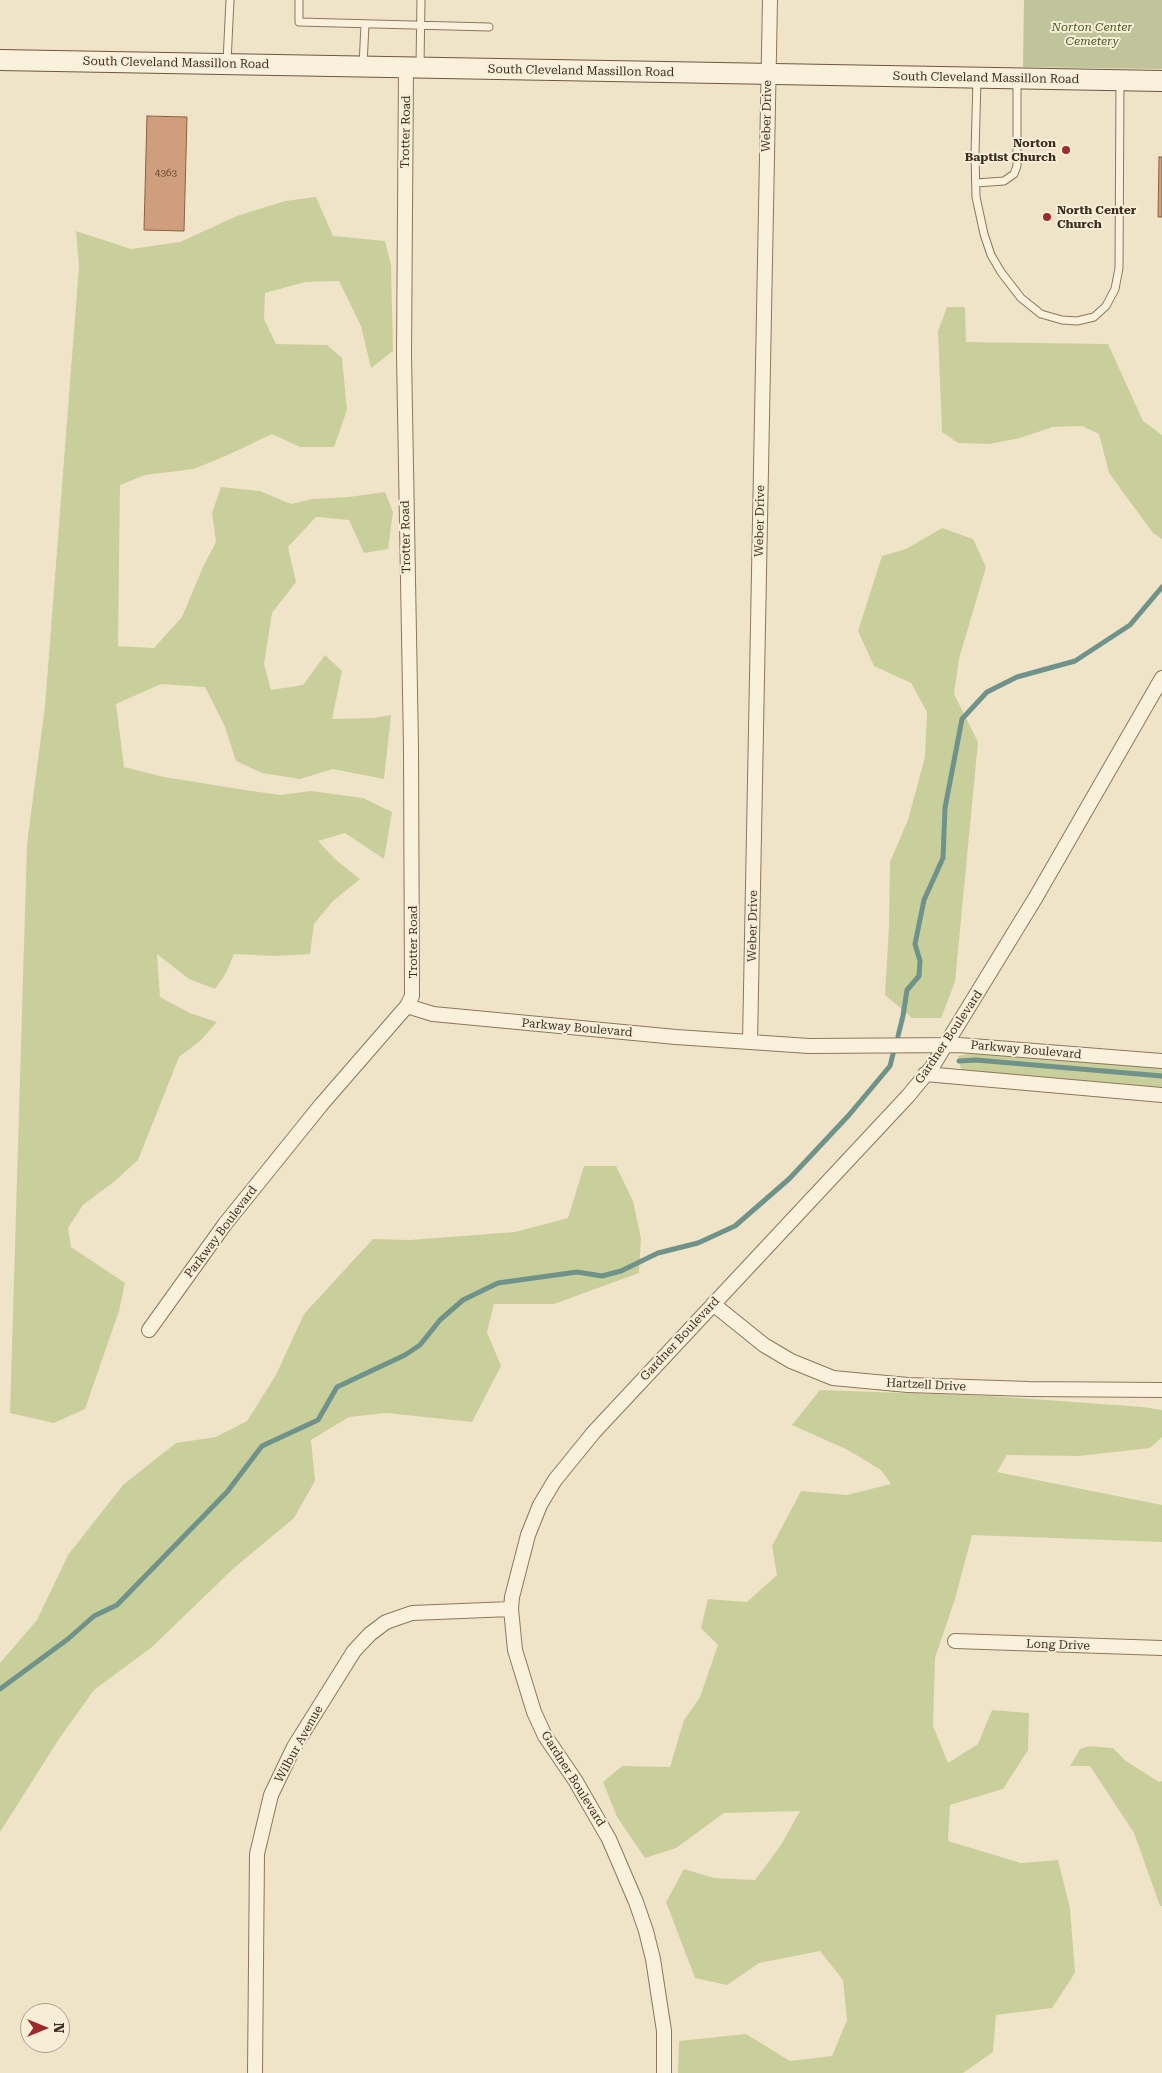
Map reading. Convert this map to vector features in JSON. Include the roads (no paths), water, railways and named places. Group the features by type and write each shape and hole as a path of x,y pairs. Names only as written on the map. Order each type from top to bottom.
{"main road":[{"name":"South Cleveland Massillon Road","path":"0,60 1162,81"}],"street":[{"name":"Weber Drive","path":"750,1042 770,0"},
{"name":"Trotter Road","path":"407,1006 412,996 413,980 404,355 413,68"},
{"name":"Gardner Boulevard","path":"664,2073 664,2030 653,1959 636,1902 609,1839 575,1780 549,1744 534,1712 515,1650 511,1609 528,1534 540,1505 555,1480 594,1432 908,1096 926,1074 946,1045 1036,897 1162,678"},
{"name":"Parkway Boulevard","path":"149,1330 225,1224 321,1105 407,1006 433,1014 676,1038 809,1046 946,1045 1162,1061"},
{"path":"926,1074 1162,1095"},
{"name":"Hartzell Drive","path":"713,1304 764,1345 791,1361 833,1378 917,1385 1029,1389 1162,1390"},
{"name":"Wilbur Avenue","path":"255,2073 257,1854 271,1795 294,1747 354,1651 370,1634 386,1622 412,1613 511,1609"},
{"name":"Long Drive","path":"955,1641 1162,1648"}],"lane":[{"path":"227,64 230,0"},
{"path":"299,0 299,22 489,28"},
{"path":"413,68 420,26 421,0"},
{"path":"364,67 365,24"},
{"path":"977,78 974,154 976,197 984,234 992,255 1001,272 1021,298 1041,314 1062,320 1077,321 1094,317 1106,306 1114,289 1119,268 1120,81"},
{"path":"976,184 1004,181 1014,174 1016,166 1017,79"}],"waterway":[{"path":"898,1036 907,990 919,976 920,961 915,944 924,900 943,858 945,808 962,719 987,692 1017,677 1075,661 1130,625 1162,587"},
{"path":"0,1689 68,1639 94,1616 117,1605 227,1492 262,1446 318,1420 337,1387 405,1355 420,1345 440,1320 463,1300 498,1283 577,1272 602,1276 621,1271 658,1253 698,1243 735,1226 789,1179 849,1115 890,1066 893,1054"},
{"path":"959,1061 976,1060 1162,1076"}],"place":[{"name":"Norton Baptist Church","path":"1066,150"},
{"name":"North Center Church","path":"1047,217"}],"park label":[{"name":"Norton Center Cemetery","path":"1092,34"}]}
